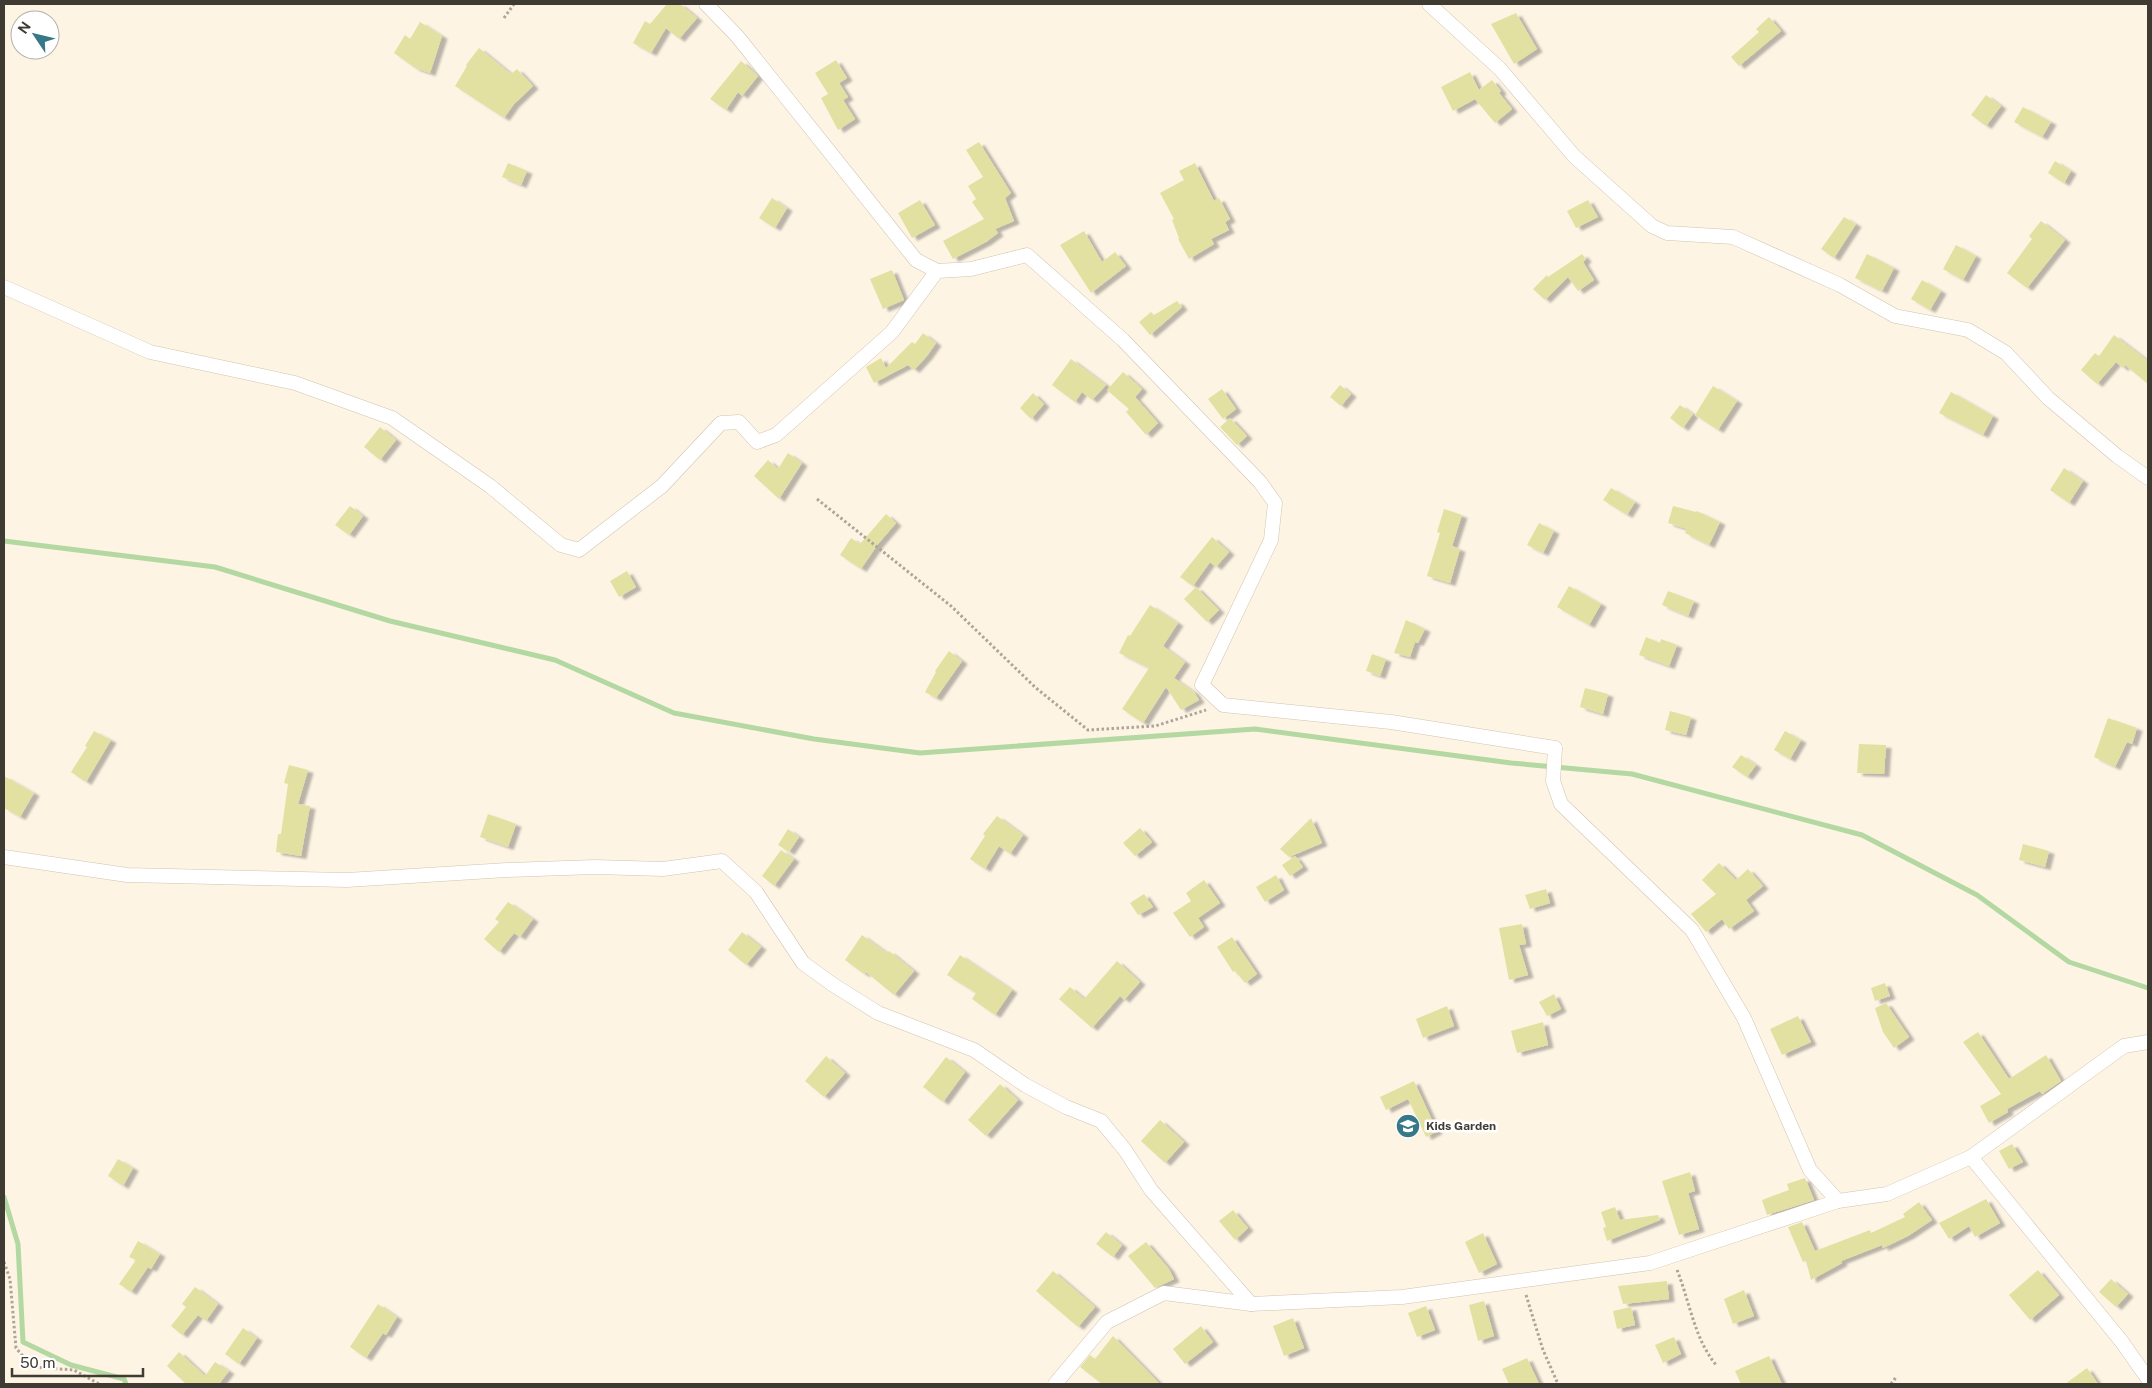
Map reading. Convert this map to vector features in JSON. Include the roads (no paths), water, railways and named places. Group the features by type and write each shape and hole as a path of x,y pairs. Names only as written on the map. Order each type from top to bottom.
{"street":[{"path":"706,4 737,36 916,260 937,272 970,268 1027,255 1123,340 1260,482 1276,503 1271,540 1202,685 1224,705 1391,722 1555,748 1553,781 1561,804 1692,930 1744,1018 1810,1170 1838,1201"},
{"path":"1429,4 1500,69 1574,156 1652,226 1667,233 1733,237 1840,285 1894,316 1968,330 2006,353 2048,398 2117,456 2148,478"},
{"path":"4,288 150,352 295,383 392,418 490,486 561,545 579,550 662,486 721,423 739,422 757,442 776,435 892,332 937,272"},
{"path":"4,857 126,875 347,880 507,870 595,867 663,870 722,861 756,892 804,963 832,984 878,1013 974,1050 1025,1085 1066,1107 1101,1120 1125,1150 1151,1190 1251,1304"},
{"path":"1055,1384 1107,1322 1164,1293 1251,1304 1402,1297 1650,1263 1838,1201 1887,1194 1971,1158 2124,1046 2148,1042"},
{"path":"1971,1158 2122,1342 2148,1379"}],"waterway":[{"path":"4,541 215,567 390,621 555,660 674,713 814,739 920,753 1255,729 1511,763 1632,774 1862,835 1977,895 2069,962 2148,988"},
{"path":"4,1197 18,1244 23,1342 71,1365 124,1379 126,1384"}],"place":[{"name":"Kids Garden","path":"1408,1126"}]}
